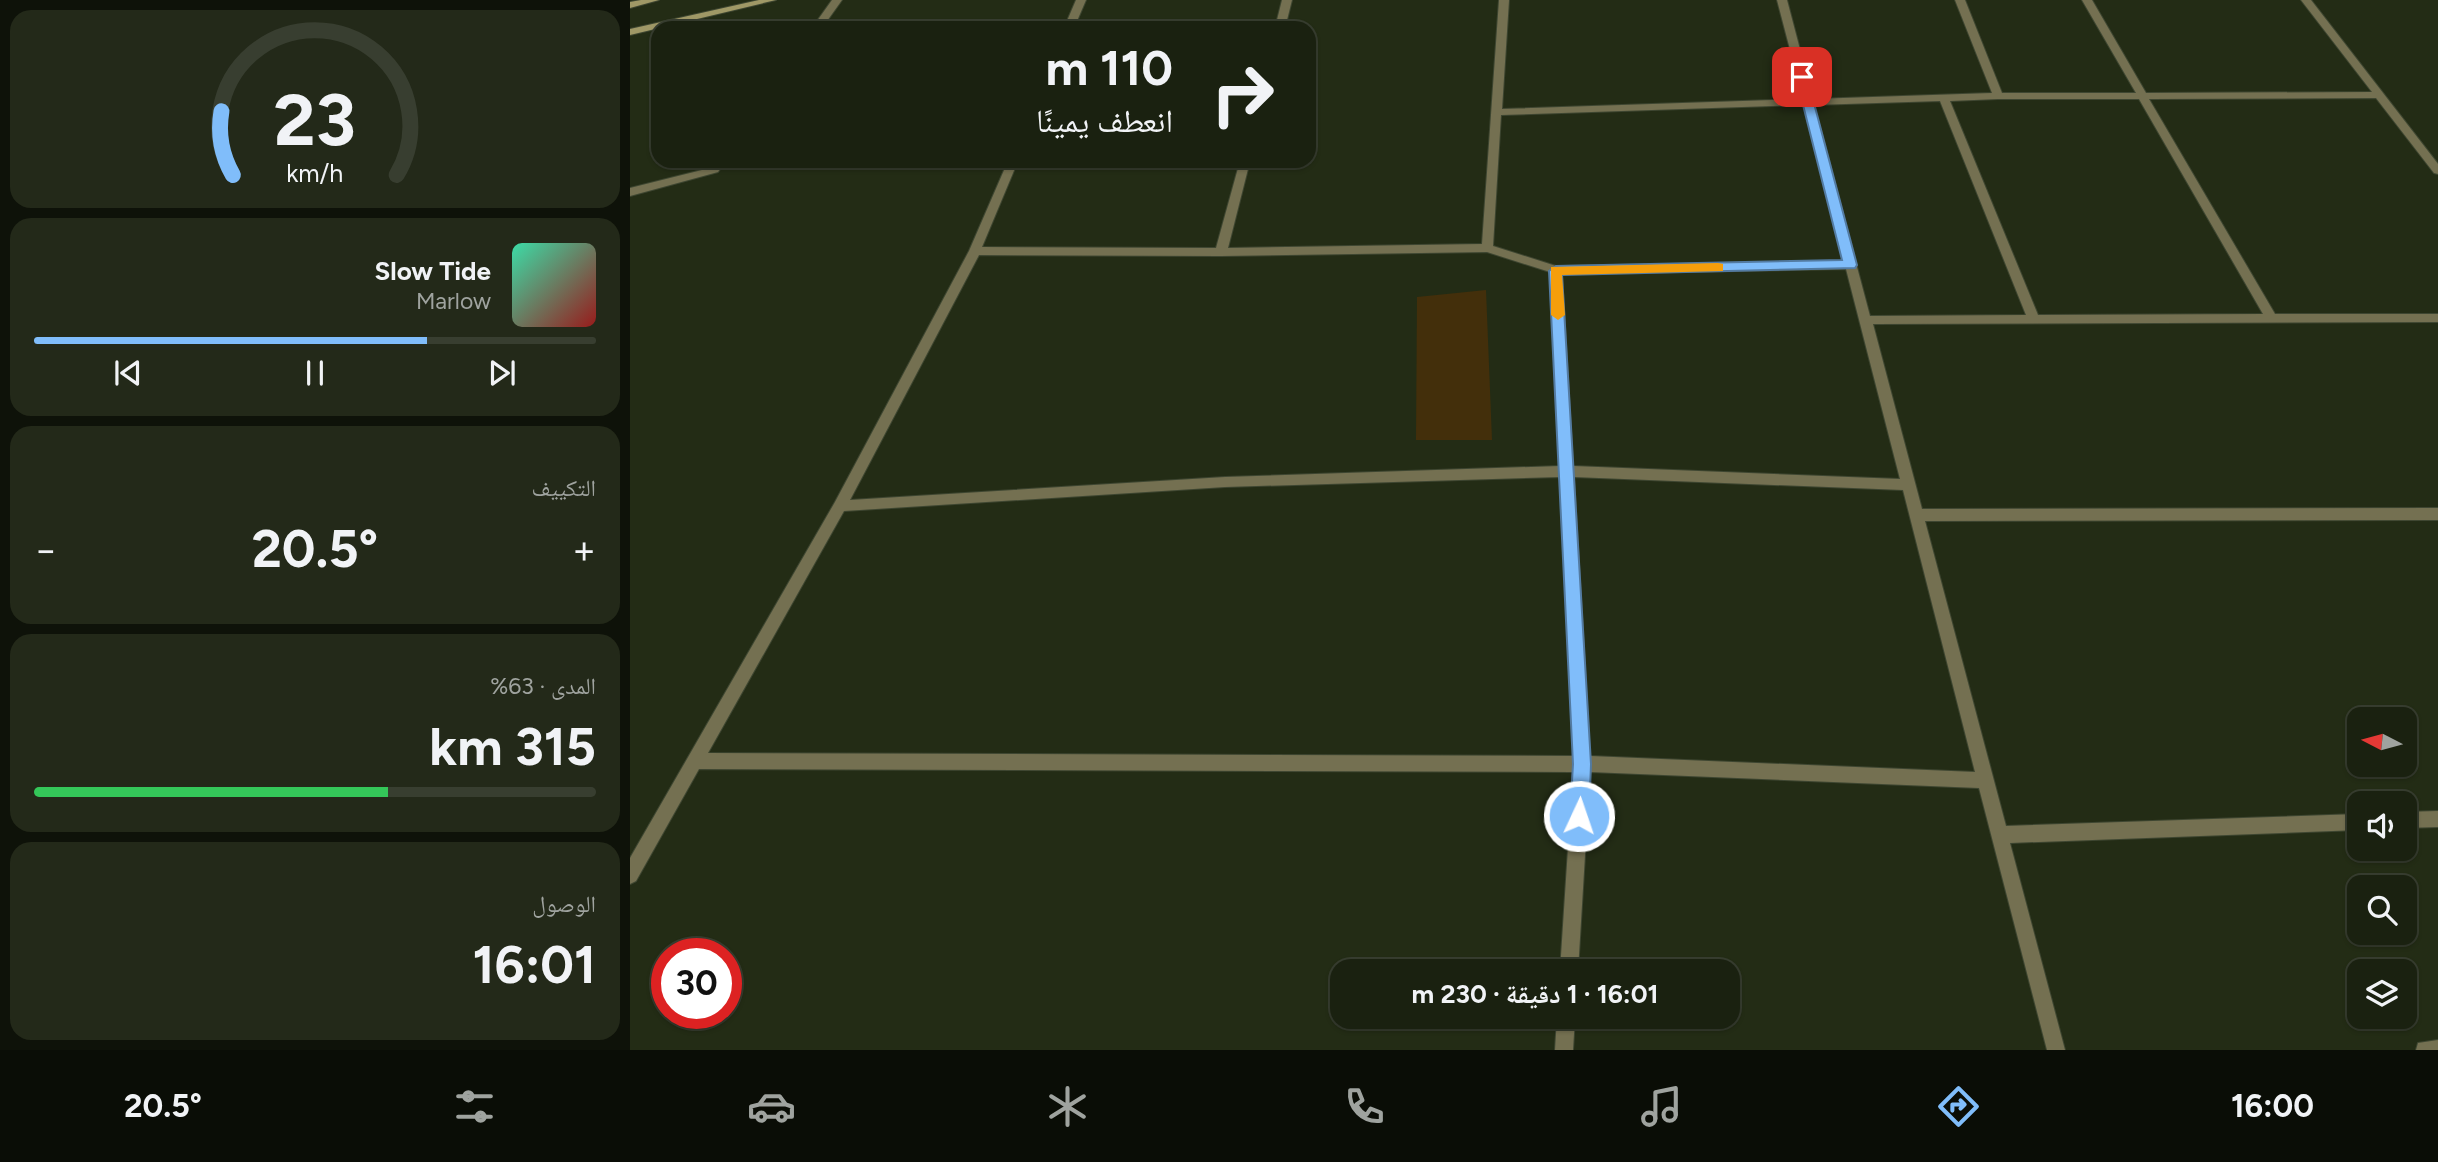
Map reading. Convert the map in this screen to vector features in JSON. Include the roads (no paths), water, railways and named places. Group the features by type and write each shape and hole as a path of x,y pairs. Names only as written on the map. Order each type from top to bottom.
{"main road":[{"path":"630,5 654,0"},
{"path":"678,21 771,0"},
{"path":"630,32 651,27"}],"street":[{"path":"822,21 838,0"},
{"path":"1072,21 1081,0"},
{"path":"1282,21 1287,0"},
{"path":"1487,248 1504,0"},
{"path":"1782,0 2056,1050"},
{"path":"1960,0 1998,96"},
{"path":"2087,0 2271,318"},
{"path":"2306,0 2438,171"},
{"path":"1497,112 1998,96 2379,95"},
{"path":"1944,98 2034,319"},
{"path":"630,192 716,168"},
{"path":"630,875 840,506 975,251 1010,168"},
{"path":"1221,252 1243,168"},
{"path":"975,251 1221,252 1487,248 1556,271 1850,265"},
{"path":"1556,271 1582,764 1570,959"},
{"path":"1864,320 2438,318"},
{"path":"840,506 1225,482 1567,471 1908,485"},
{"path":"1916,515 2438,514"},
{"path":"696,761 1582,764 1985,780"},
{"path":"2417,820 2438,819"},
{"path":"1999,835 2347,822"},
{"path":"1564,1050 1565,1029"},
{"path":"2425,1050 2438,1049"}]}
